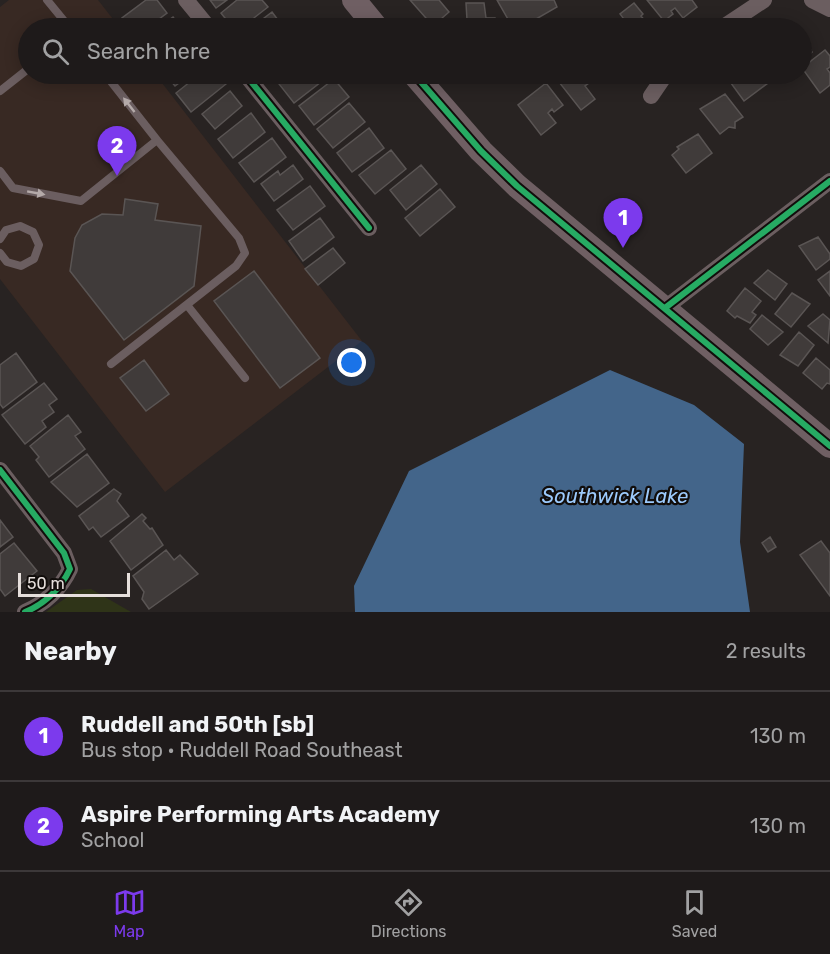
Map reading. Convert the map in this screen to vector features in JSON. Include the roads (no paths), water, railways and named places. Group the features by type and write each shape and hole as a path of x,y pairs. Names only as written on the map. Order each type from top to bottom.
{"main road":[{"path":"354,0 369,18"},
{"path":"423,84 481,151 518,186 830,446"}],"street":[{"path":"186,0 201,18"},
{"path":"737,18 764,0"},
{"path":"812,0 830,9"},
{"path":"253,84 369,228"},
{"path":"651,96 659,84"},
{"path":"665,308 830,181"},
{"path":"0,470 64,553 70,569 60,587 25,612"}],"lane":[{"path":"47,0 62,18"},
{"path":"0,91 18,77"},
{"path":"111,364 236,266 244,253 239,238 113,84"},
{"path":"0,171 13,188 81,201 157,140"},
{"path":"0,239 3,227 27,227 37,238 38,252 34,259 21,266 7,262 0,253"},
{"path":"187,305 245,378"}],"water":[{"name":"Southwick Lake","path":"610,370 694,405 744,444 740,542 750,612 355,612 354,586 409,471"}],"place":[{"name":"Aspire Performing Arts Academy","path":"117,176"},
{"name":"Ruddell and 50th [sb]","path":"623,248"}]}
